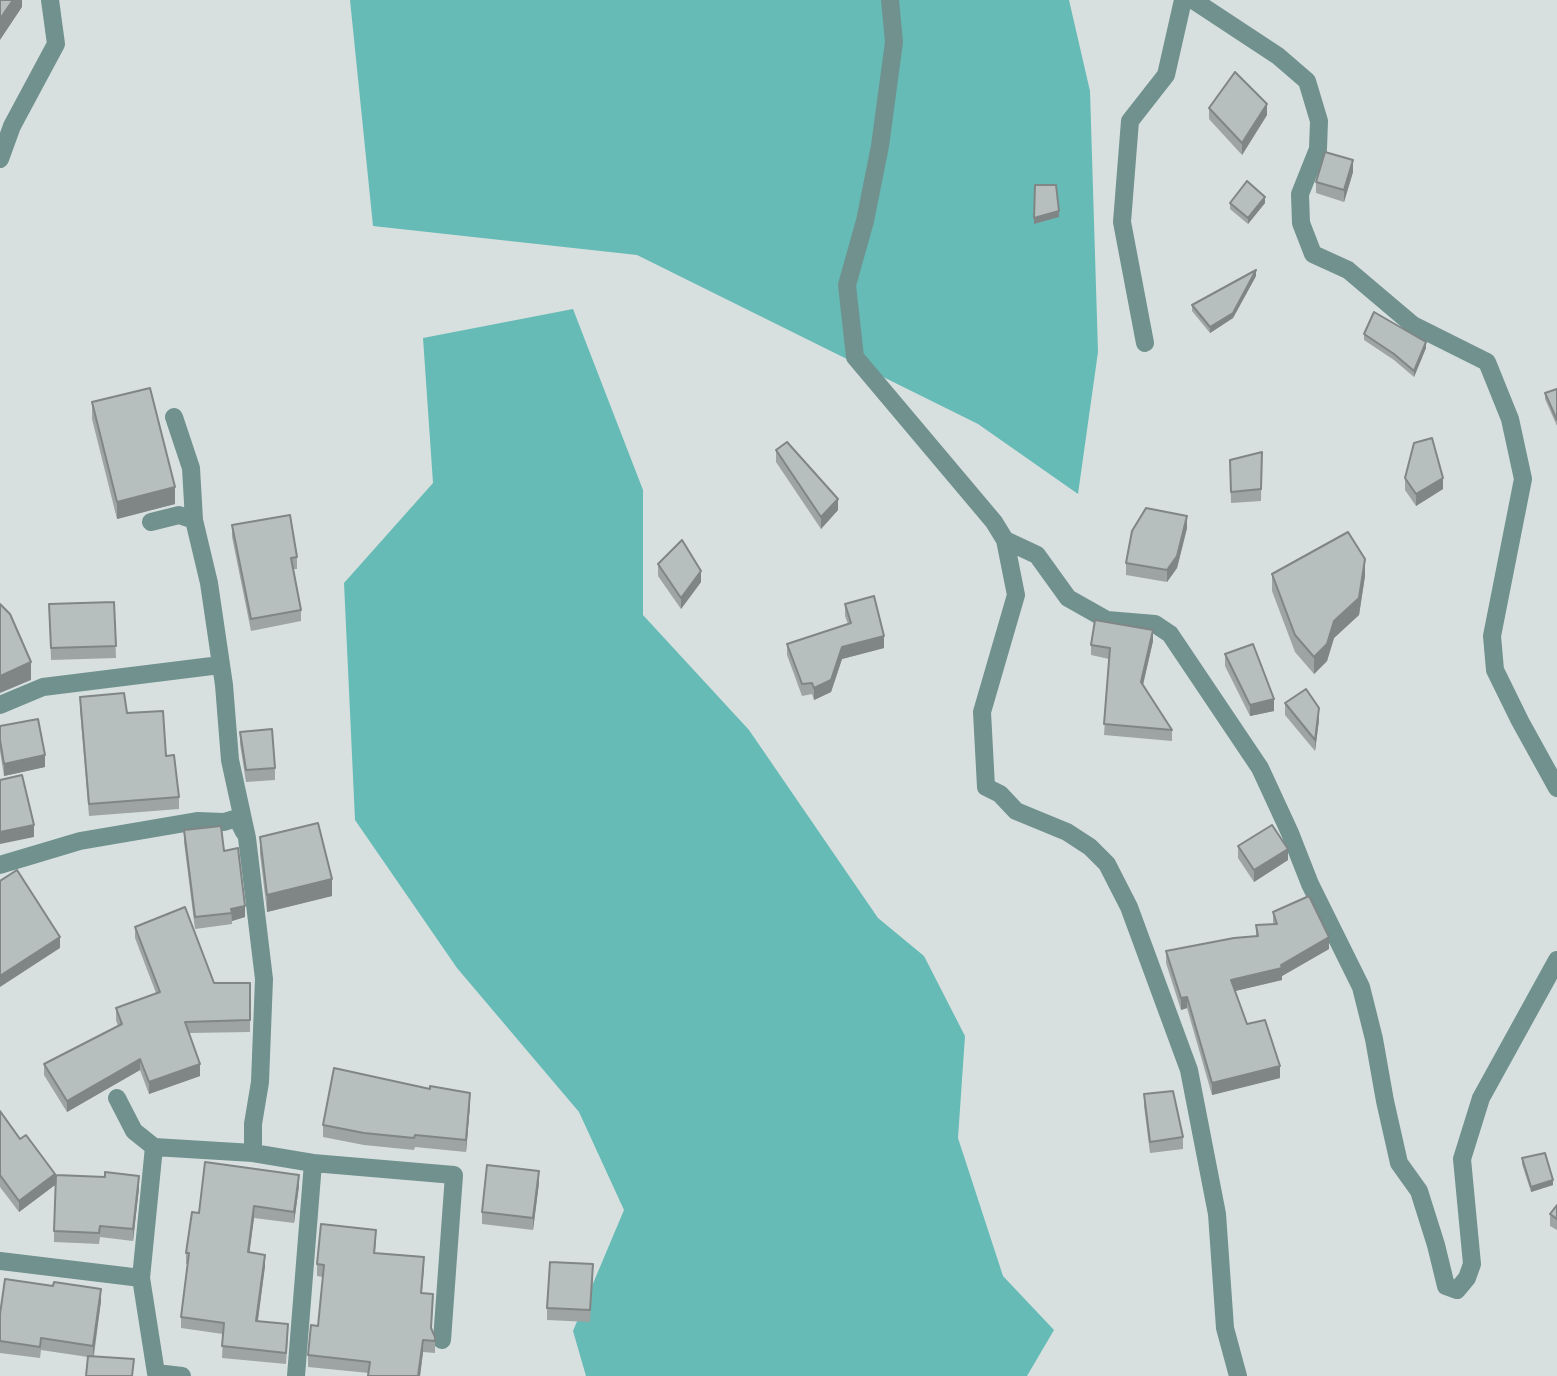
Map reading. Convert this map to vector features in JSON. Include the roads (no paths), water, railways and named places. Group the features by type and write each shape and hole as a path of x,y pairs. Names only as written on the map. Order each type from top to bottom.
{"street":[{"path":"0,159 12,126 56,44 50,0"},
{"path":"890,0 894,42 880,146 865,221 846,285 855,357 994,522 1005,540 1016,595 982,712 986,787 1000,794 1016,811 1067,832 1090,847 1107,864 1129,907 1189,1070 1217,1214 1225,1328 1238,1376"},
{"path":"1145,342 1122,222 1130,121 1166,75 1183,0"},
{"path":"1194,0 1278,56 1307,81 1320,121 1318,149 1300,194 1301,223 1313,254 1348,270 1413,325 1487,362 1510,419 1524,479 1492,636 1495,670 1557,788"},
{"path":"174,417 191,468 194,520 209,583 230,760 247,838 264,979 260,1082 253,1124 253,1153"},
{"path":"151,522 178,515 194,520"},
{"path":"1005,540 1037,555 1069,598 1107,620 1155,624 1170,634 1259,768 1290,833 1310,884 1361,987 1399,1163 1419,1191 1446,1286 1457,1290 1472,1264 1462,1159 1481,1098 1557,960"},
{"path":"0,705 43,687 220,665"},
{"path":"0,865 80,841 197,821 224,822 237,818 247,838"},
{"path":"117,1098 134,1131 154,1147 253,1153 313,1163 454,1175 442,1340"},
{"path":"154,1147 141,1278 156,1373 182,1376"},
{"path":"296,1376 313,1163"},
{"path":"0,1261 141,1278"}]}
